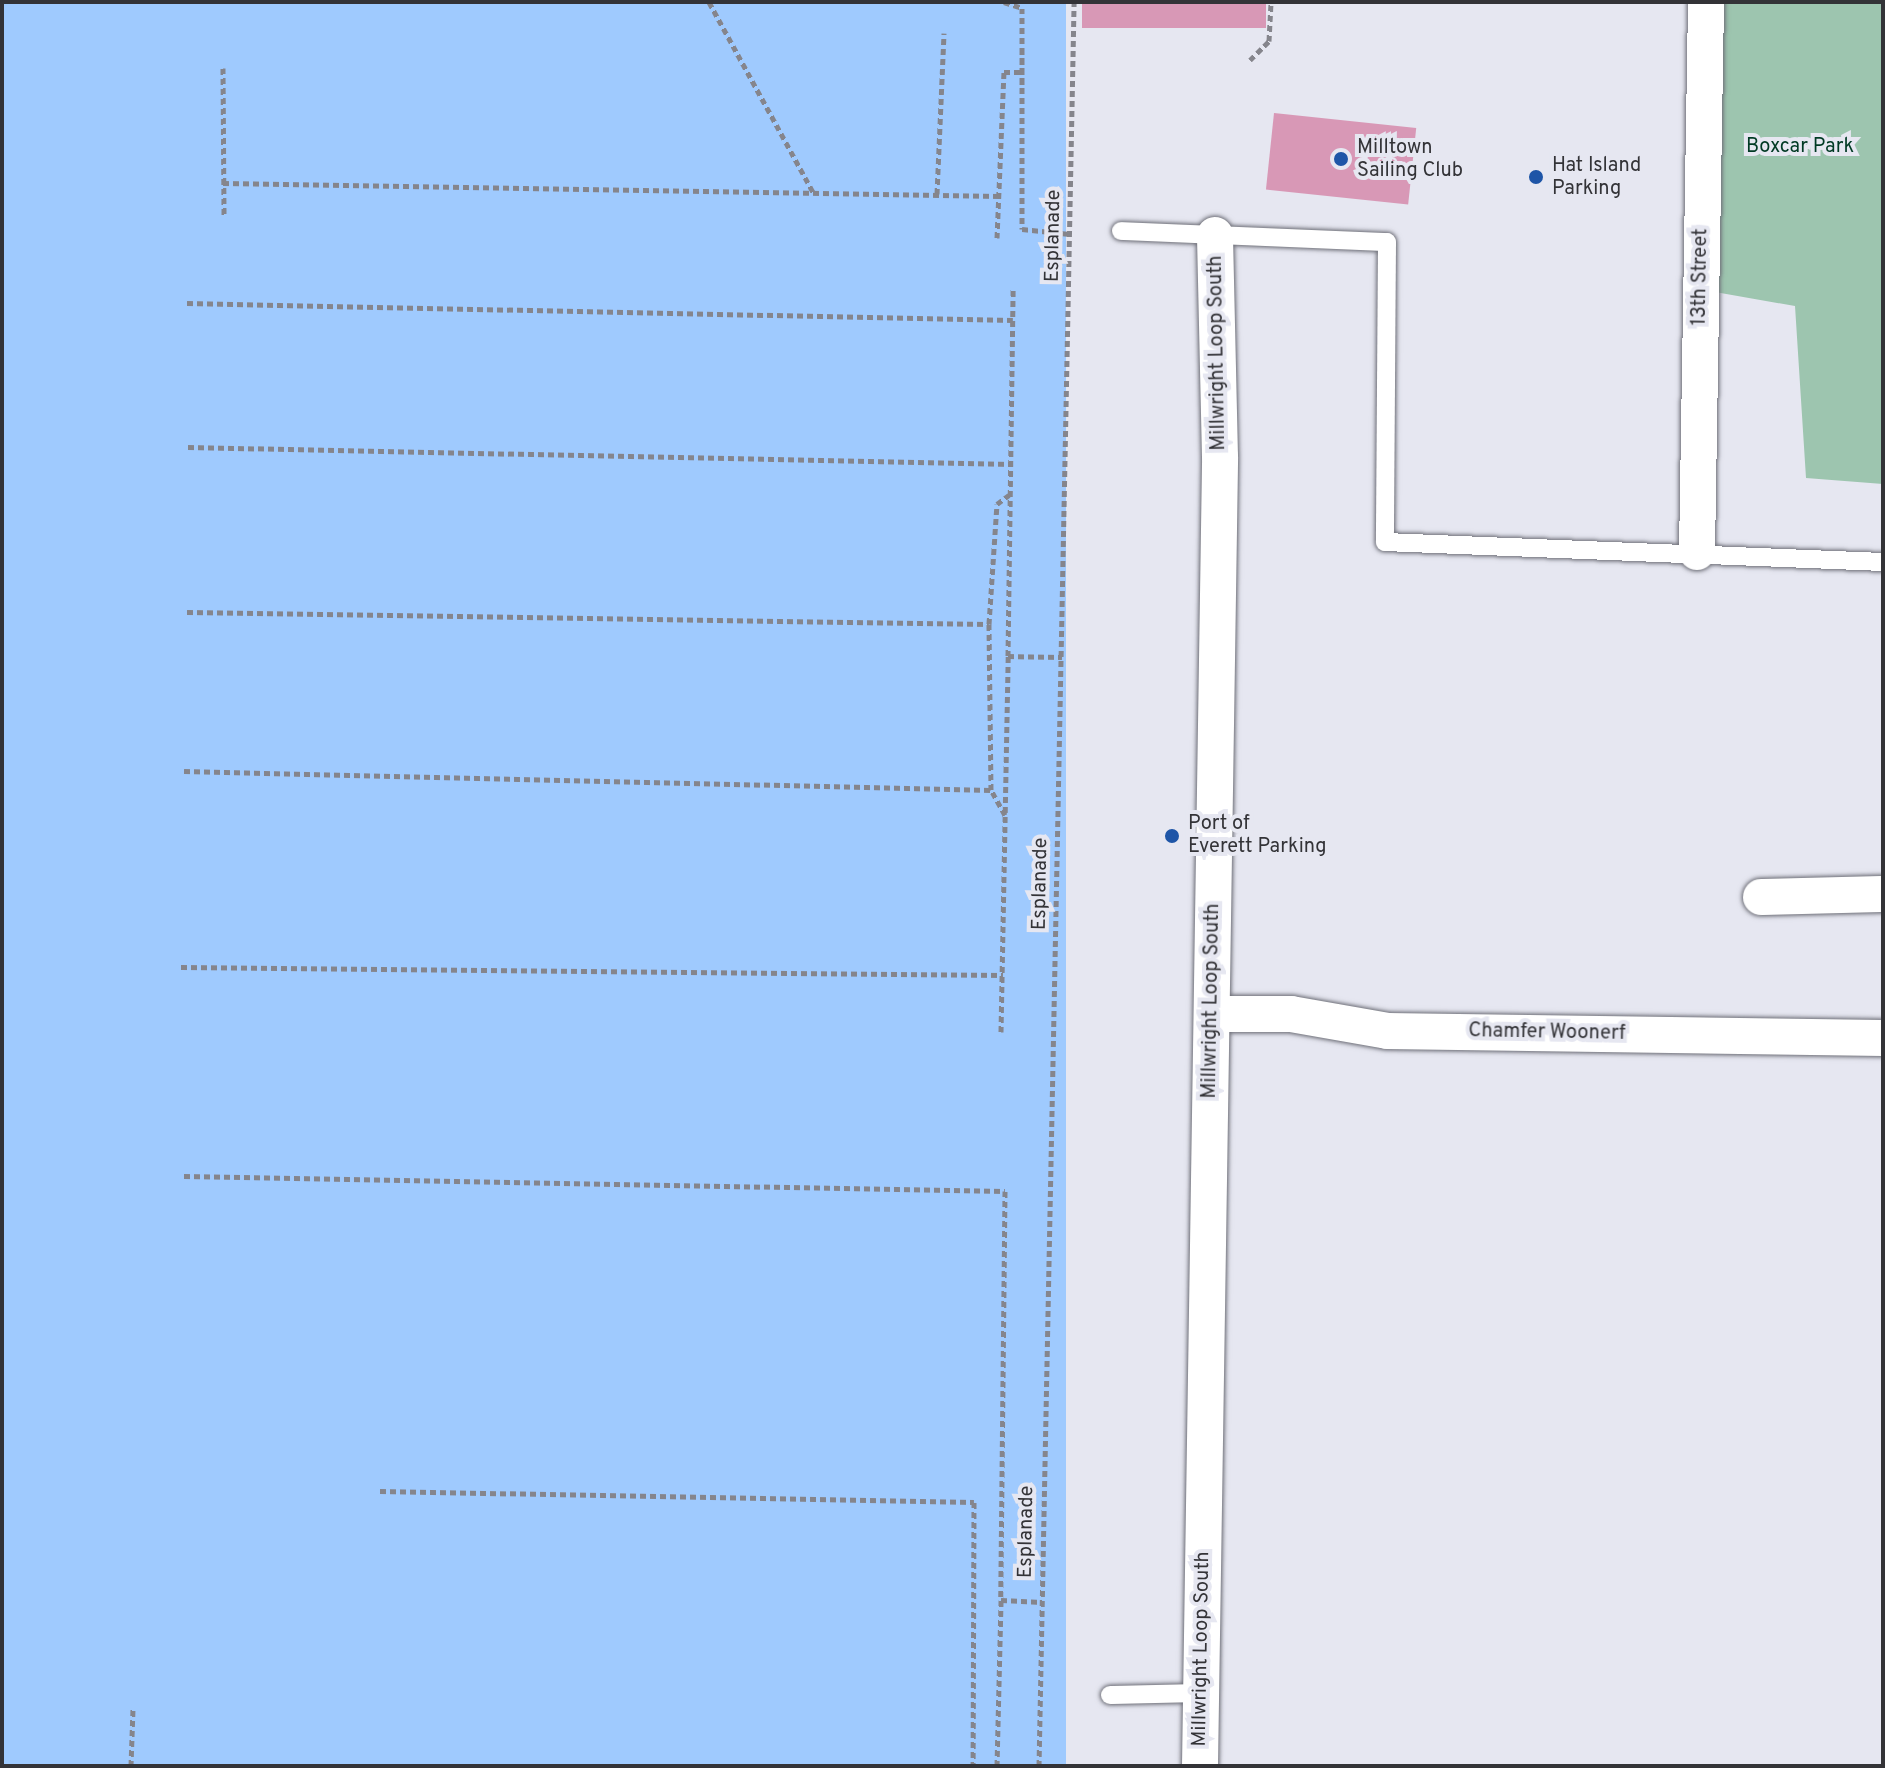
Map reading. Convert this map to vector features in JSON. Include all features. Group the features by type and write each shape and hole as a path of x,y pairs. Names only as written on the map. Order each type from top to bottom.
{"street":[{"name":"13th Street","path":"1697,552 1706,2"},
{"name":"Millwright Loop South","path":"1200,1766 1220,457 1215,235"},
{"path":"1761,897 1883,894"},
{"name":"Chamfer Woonerf","path":"1212,1014 1291,1014 1387,1031 1883,1038"}],"lane":[{"path":"1121,231 1387,242 1385,542 1697,552 1883,562"},
{"path":"1110,1695 1201,1693"}],"path":[{"path":"709,2 814,192"},
{"path":"1004,2 1022,8 1022,229 1070,234"},
{"name":"Esplanade","path":"1039,1766 1074,2"},
{"path":"1250,60 1269,41 1271,2"},
{"path":"937,194 944,33"},
{"path":"223,68 224,217"},
{"path":"997,238 1004,72 1022,72"},
{"path":"223,183 999,196"},
{"path":"1001,1032 1013,288"},
{"path":"187,303 1013,320"},
{"path":"188,447 1012,464"},
{"path":"1005,816 991,790 989,624 997,504 1010,495"},
{"path":"187,612 989,624"},
{"path":"1008,656 1062,657"},
{"path":"184,771 991,790"},
{"path":"181,967 1003,975"},
{"path":"184,1176 1005,1191 997,1766"},
{"path":"380,1491 974,1502 973,1766"},
{"path":"1001,1600 1042,1602"},
{"path":"131,1766 133,1709"}],"green space":[{"name":"Boxcar Park","path":"1718,2 1883,2 1883,484 1806,478 1795,306 1715,292"}],"water":[{"path":"2,2 1066,2 1066,1766 2,1766"}],"building":[{"path":"1082,2 1266,2 1266,28 1082,28"},
{"name":"Milltown Sailing Club","path":"1274,113 1416,128 1408,205 1266,190"}],"place":[{"name":"Milltown Sailing Club","path":"1341,159"},
{"name":"Hat Island Parking","path":"1536,177"},
{"name":"Port of Everett Parking","path":"1172,836"}]}
